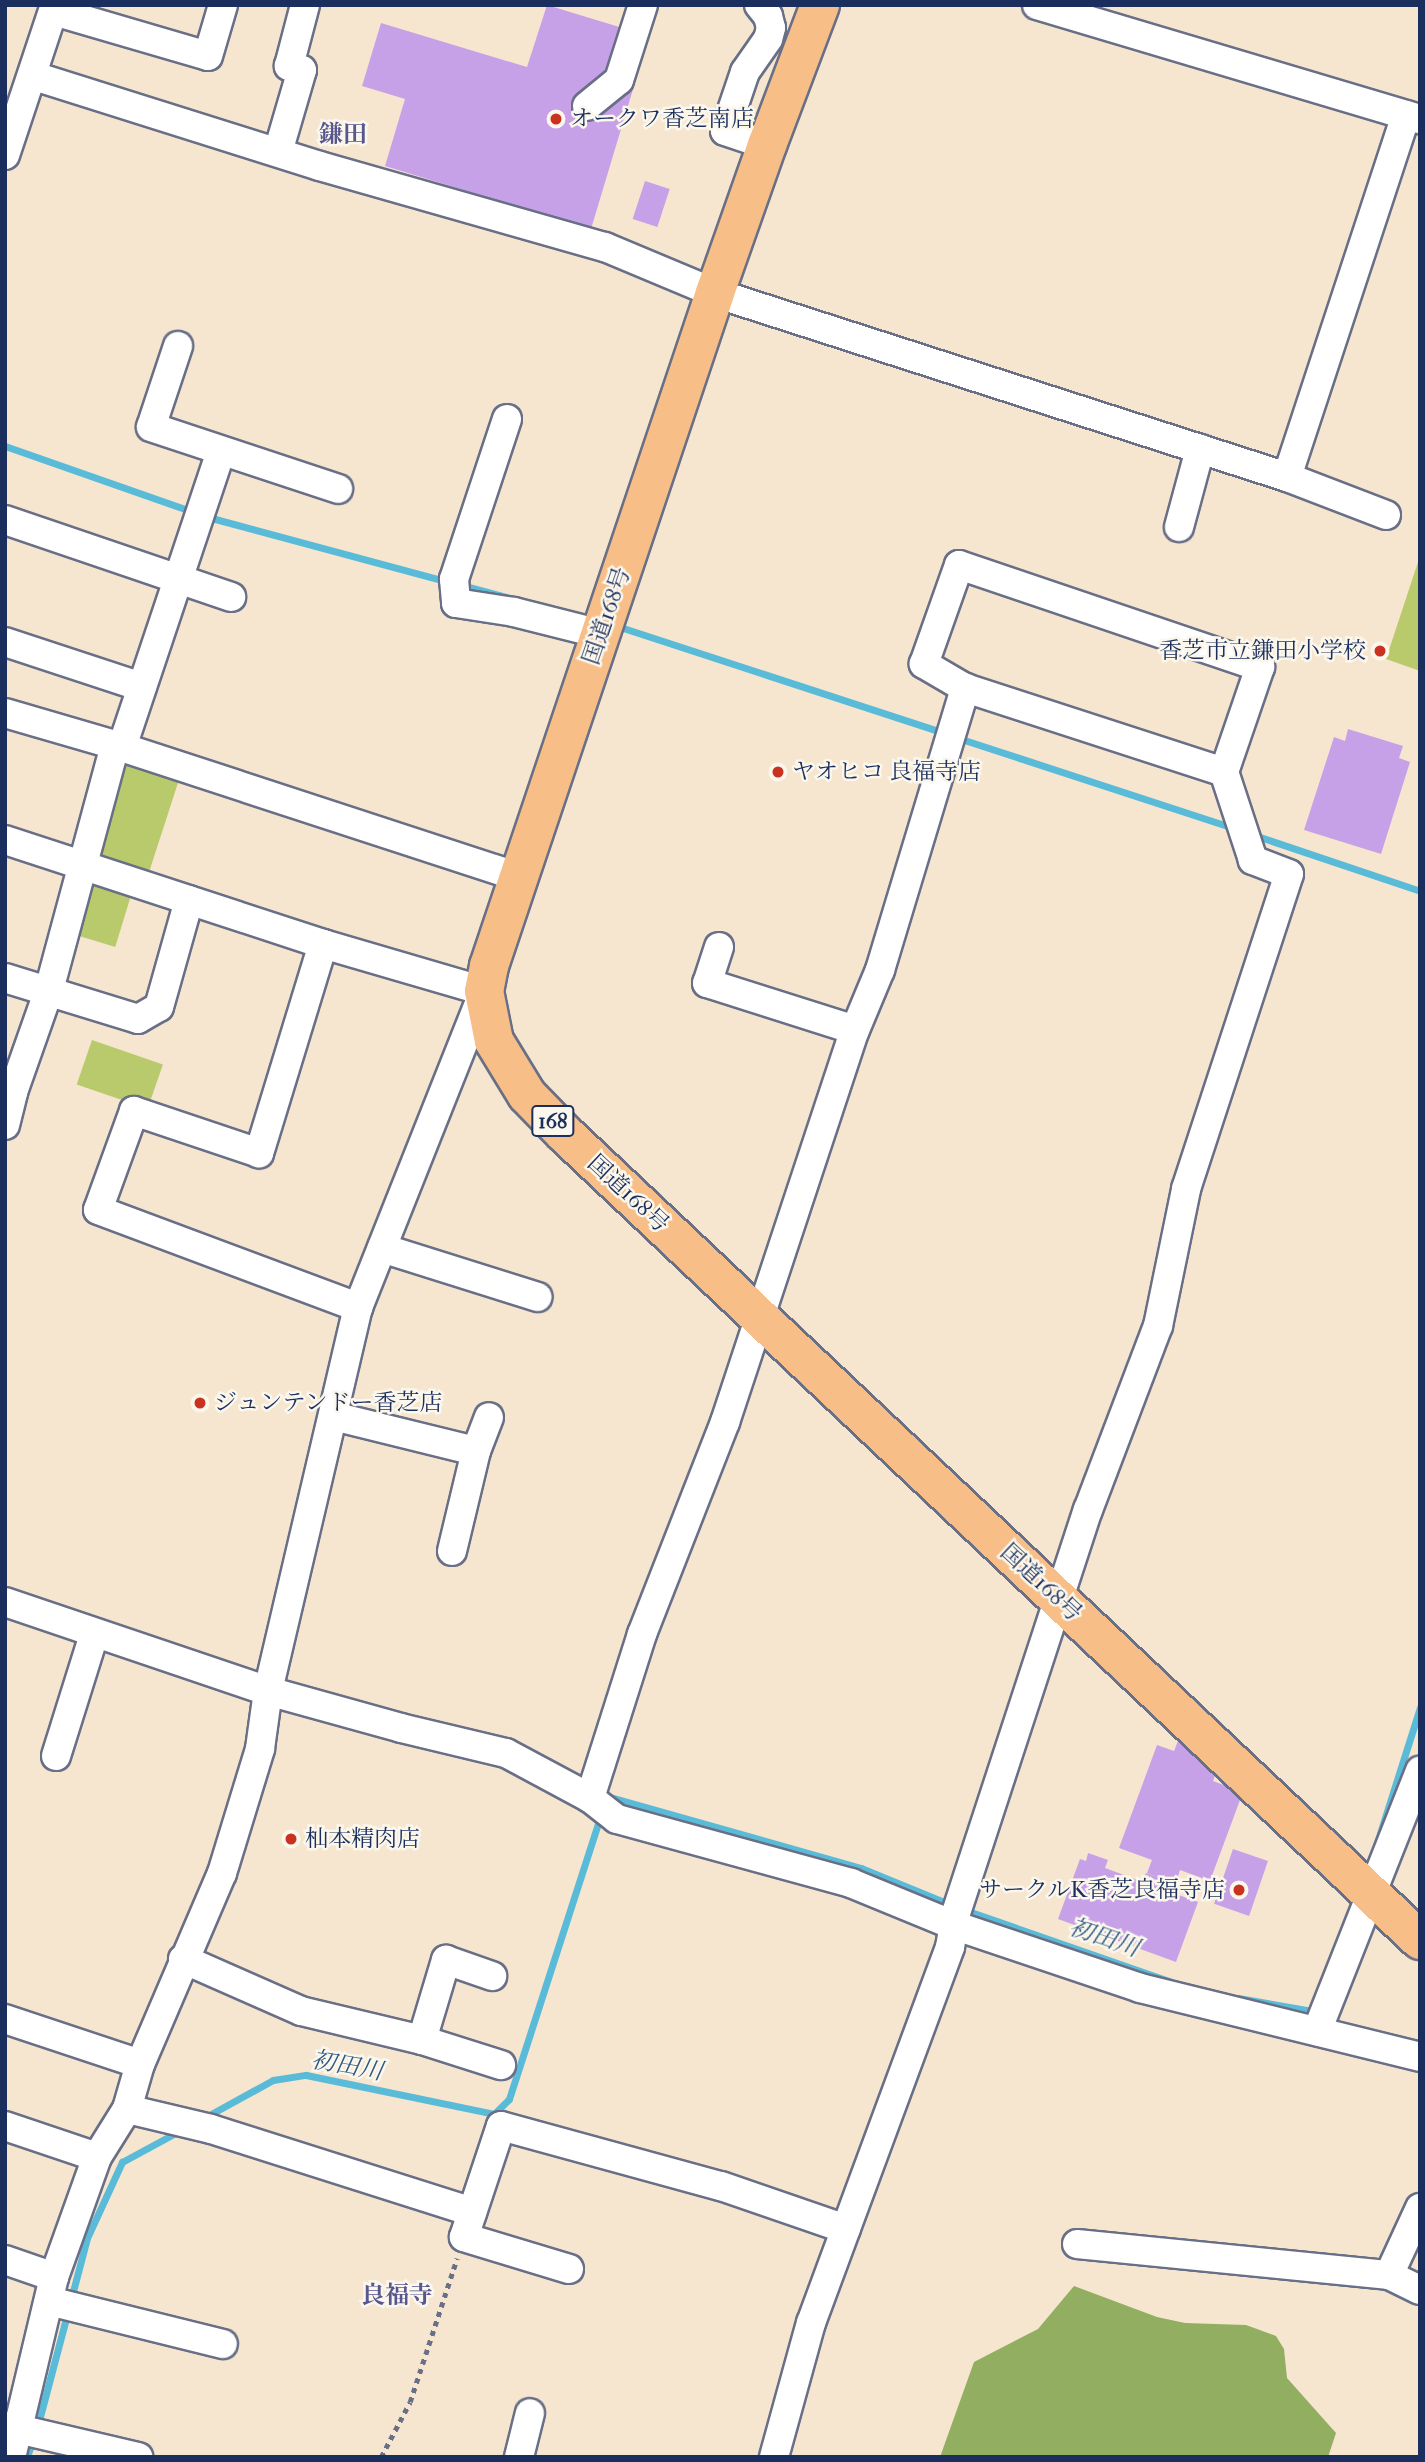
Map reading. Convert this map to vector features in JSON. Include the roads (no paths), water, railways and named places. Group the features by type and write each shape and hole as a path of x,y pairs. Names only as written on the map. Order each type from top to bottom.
{"highway":[{"name":"国道168号","path":"820,5 766,145 519,877 484,991 494,1041 527,1095 565,1134 1420,1940"}],"street":[{"path":"5,155 55,8 208,56 223,5"},
{"path":"278,152 302,70 289,66 305,5"},
{"path":"759,5 768,16 771,28 761,50 745,72 725,131 766,145"},
{"path":"1037,5 1413,117 1287,477"},
{"path":"587,106 619,80 639,18"},
{"path":"34,76 278,152 605,247 715,293 1287,477 1385,515"},
{"path":"178,346 151,427 338,489"},
{"path":"507,419 454,586 456,603 514,612 601,634"},
{"path":"1179,527 1200,449"},
{"path":"5,1125 9,1092 49,990 119,746 142,687 221,451"},
{"path":"5,520 231,597"},
{"path":"774,2457 811,2323 958,1913 1088,1510 1158,1326 1186,1189 1289,874 1253,860 1224,772 1260,667 959,565 925,664 965,688 1224,772"},
{"path":"5,642 142,687"},
{"path":"590,1798 642,1634 724,1422 855,1030 880,970 965,688"},
{"path":"5,713 119,746 519,877"},
{"path":"5,840 323,944 484,991 358,1307 268,1691 260,1749 222,1873 140,2064 127,2109 97,2157 51,2289 13,2427 11,2457"},
{"path":"5,978 138,1019 159,1007 189,900"},
{"path":"323,944 260,1153 134,1111 98,1210 358,1307"},
{"path":"719,947 707,983 855,1030"},
{"path":"382,1248 537,1297"},
{"path":"333,1416 475,1451"},
{"path":"452,1551 475,1451 489,1417"},
{"path":"5,1602 268,1691 401,1728 506,1752 590,1798 617,1819 958,1913 1140,1988 1420,2057"},
{"path":"56,1756 94,1634"},
{"path":"1317,2031 1420,1772"},
{"path":"183,1959 301,2011 422,2040 501,2064"},
{"path":"422,2040 446,1960 492,1976"},
{"path":"5,2019 140,2064"},
{"path":"127,2109 211,2129 468,2225 569,2269"},
{"path":"5,2126 97,2157"},
{"path":"468,2225 501,2126 721,2186 846,2229"},
{"path":"1389,2275 1420,2208"},
{"path":"1077,2244 1389,2275 1420,2290"},
{"path":"5,2260 51,2289 223,2344"},
{"path":"519,2457 530,2413"},
{"path":"13,2427 138,2457"}],"waterway":[{"path":"5,446 193,512"},
{"path":"204,516 449,582"},
{"path":"461,585 510,598"},
{"path":"620,627 944,733"},
{"path":"955,737 1233,828"},
{"path":"1251,834 1420,891"},
{"name":"初田川","path":"1376,1846 1420,1707"},
{"name":"初田川","path":"610,1797 861,1868 951,1905"},
{"name":"初田川","path":"202,2119 273,2080 306,2075 494,2114 509,2099 600,1818"},
{"name":"初田川","path":"962,1909 1172,1982"},
{"name":"初田川","path":"1238,1998 1312,2011 1315,2005"},
{"name":"初田川","path":"71,2299 87,2238 122,2162 179,2131"},
{"name":"初田川","path":"37,2428 68,2311"},
{"name":"初田川","path":"27,2457 33,2439"}],"place":[{"name":"オークワ香芝南店","path":"556,119"},
{"name":"香芝市立鎌田小学校","path":"1380,651"},
{"name":"ヤオヒコ 良福寺店","path":"778,772"},
{"name":"ジュンテンドー香芝店","path":"200,1403"},
{"name":"杣本精肉店","path":"291,1839"},
{"name":"サークルK香芝良福寺店","path":"1239,1890"}],"district":[{"name":"鎌田","path":"343,135"},
{"name":"良福寺","path":"397,2296"}]}
